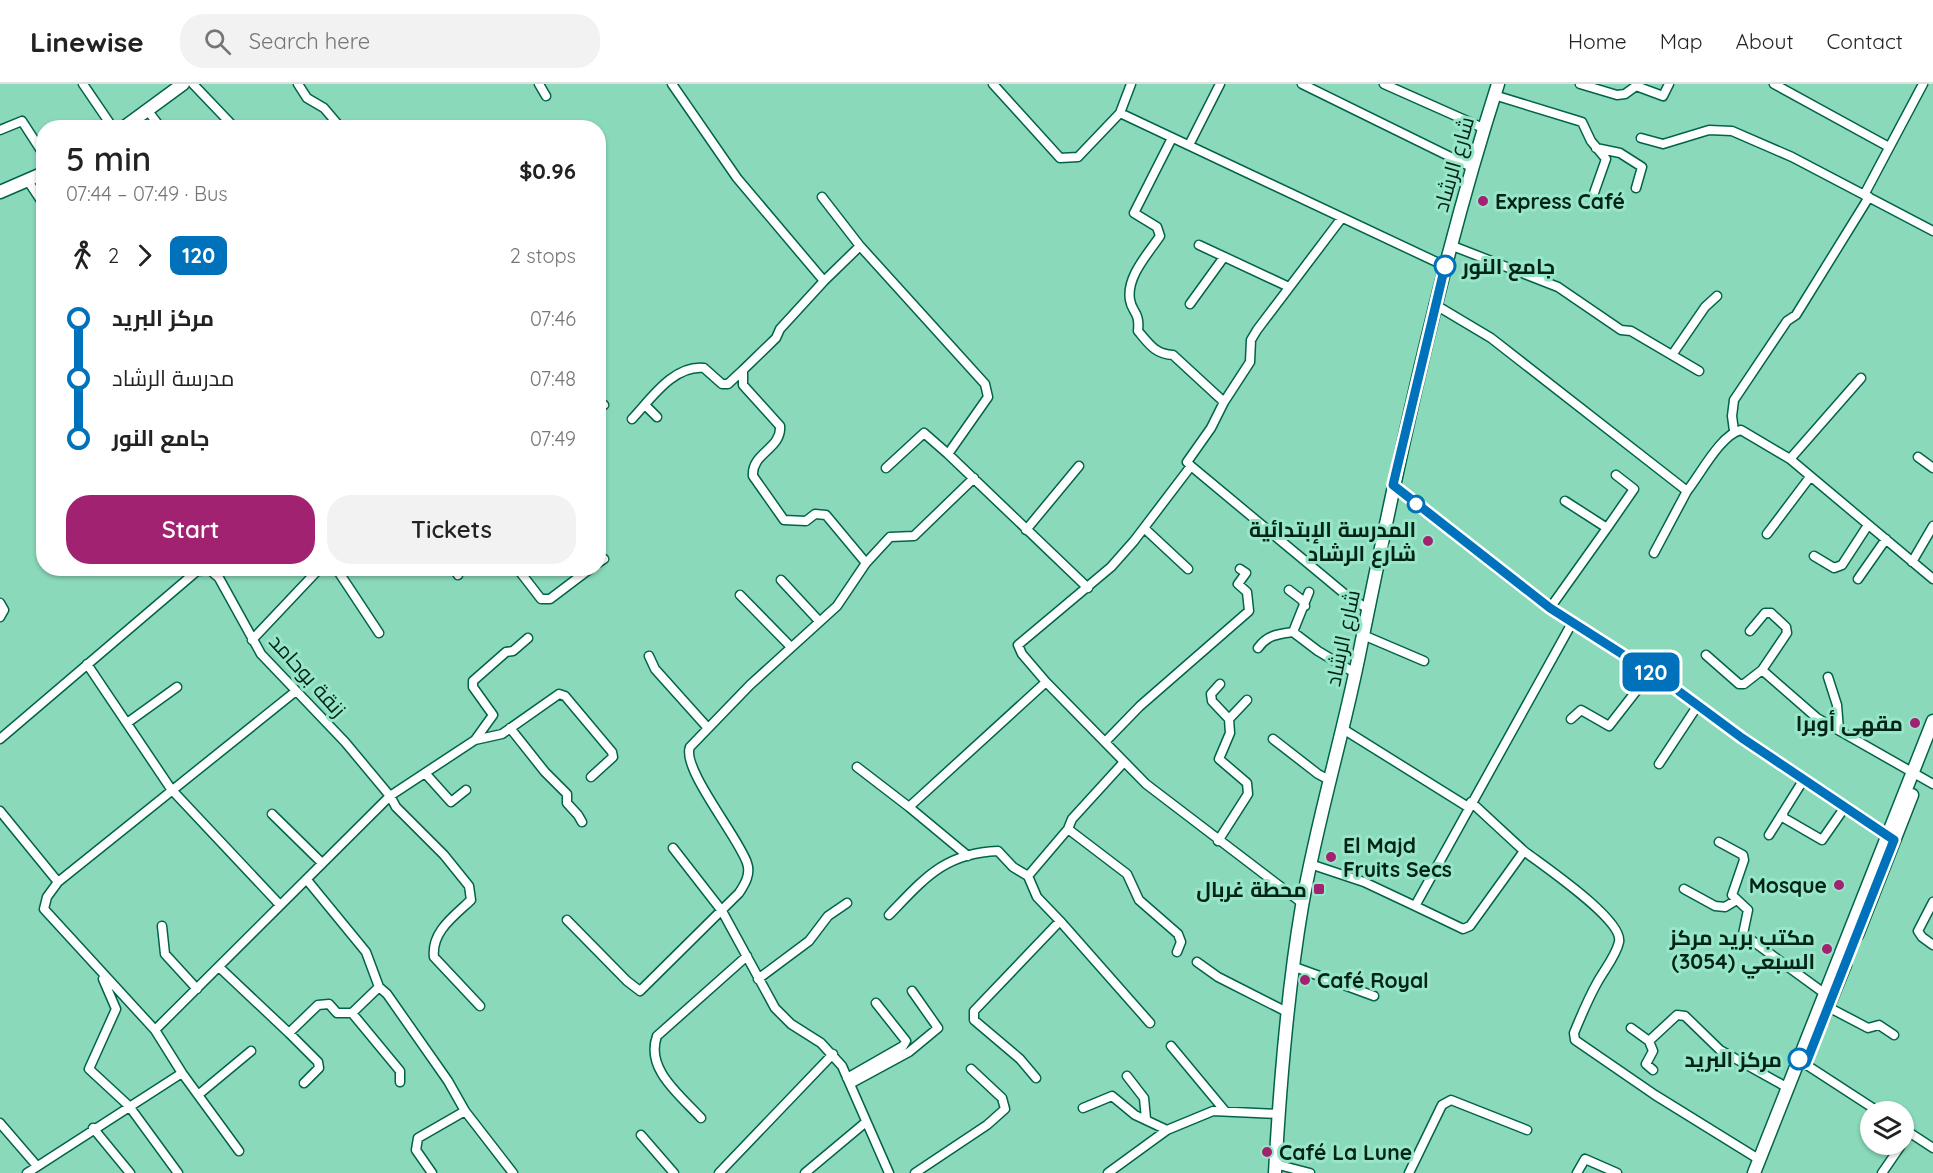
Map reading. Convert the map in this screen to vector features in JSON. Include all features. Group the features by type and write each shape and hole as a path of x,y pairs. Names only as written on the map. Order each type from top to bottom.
{"street":[{"path":"83,84 108,120"},
{"path":"135,120 183,84"},
{"path":"193,84 227,120"},
{"path":"298,84 307,99 324,108 334,120"},
{"path":"539,84 546,96"},
{"path":"672,84 737,178 824,281"},
{"path":"993,84 1060,158 1078,157 1120,113 1131,84"},
{"path":"1189,145 1220,84"},
{"path":"1302,84 1471,167"},
{"path":"1384,84 1483,128"},
{"path":"1580,84 1617,95 1625,94 1636,86 1663,96 1669,84"},
{"path":"1774,84 1889,147"},
{"path":"1734,431 1732,409 1739,390 1787,321 1796,315 1867,196 1889,147 1923,84"},
{"path":"1497,87 1582,122 1596,148 1606,159 1594,194"},
{"name":"شارع الرشاد","path":"1275,1168 1292,966 1310,864 1355,673 1393,485 1434,304 1471,167 1497,87"},
{"path":"148,111 155,120"},
{"path":"1120,113 1445,266"},
{"path":"0,130 22,121 36,143"},
{"path":"1641,138 1663,144 1709,130 1732,130 1792,157 1932,229"},
{"path":"1172,138 1134,213 1157,226 1160,236 1132,279 1130,301 1138,313 1138,331 1154,350 1162,355 1173,355 1224,402"},
{"path":"1596,148 1613,150 1642,167 1636,188"},
{"path":"0,192 36,177"},
{"path":"28,181 36,193"},
{"path":"822,197 860,246 985,384 988,397 948,454"},
{"path":"1341,219 1251,340 1250,362 1224,402 1211,428 1186,462 1347,595 1368,609"},
{"path":"1199,245 1289,287"},
{"path":"1450,245 1557,287 1621,330 1631,331 1699,371"},
{"path":"632,418 659,388 687,370 704,368 722,384 728,384 776,338 780,329 860,246"},
{"path":"1190,304 1224,256"},
{"path":"1672,355 1705,307 1717,296"},
{"path":"1434,304 1491,338 1687,491"},
{"path":"743,370 743,385 780,426 778,440 752,468 758,484 784,520 806,521 815,514 826,515 866,564"},
{"path":"1790,459 1861,378"},
{"path":"645,405 657,417"},
{"path":"1654,553 1687,491 1734,431 1741,429 1790,459 1933,579"},
{"path":"886,468 924,433 1088,588"},
{"path":"1918,457 1933,468"},
{"path":"1026,530 1079,466"},
{"path":"1191,466 1111,567 1018,645 1022,654 1046,682 1146,784 1302,903"},
{"path":"1550,608 1634,489 1616,475"},
{"path":"1767,534 1810,477"},
{"path":"567,920 627,981 640,991 722,911 748,880 748,864 688,758 690,747 707,727 790,646 837,606 866,564 890,537 914,536 974,478"},
{"path":"1393,485 1550,608 1651,672 1891,838"},
{"path":"1565,501 1607,528"},
{"path":"1814,556 1834,568 1842,565 1868,525"},
{"path":"1912,562 1933,526"},
{"path":"1144,528 1188,569"},
{"path":"1858,579 1886,539"},
{"path":"1105,742 1140,706 1249,611 1248,592 1238,584 1246,573 1240,569"},
{"name":"زنقة بوحامد","path":"0,739 191,576"},
{"name":"زنقة بوحامد","path":"217,576 261,654 390,796 396,807 444,855 469,886 471,900 444,926 434,950 435,957 480,1006"},
{"path":"252,640 312,576"},
{"path":"341,576 379,633"},
{"path":"523,576 541,599 550,599 580,576"},
{"path":"781,580 819,621"},
{"path":"1289,590 1302,600 1305,606"},
{"path":"1293,632 1309,592"},
{"path":"740,594 790,646"},
{"path":"0,603 4,610 0,617"},
{"path":"1706,655 1739,684 1744,684 1762,670 1787,633 1786,627 1771,613 1765,613 1750,631"},
{"path":"1415,906 1469,804 1572,623"},
{"path":"1258,648 1264,639 1293,632 1318,651 1355,673"},
{"path":"1363,635 1424,661"},
{"path":"155,1030 390,796 475,740 493,716 473,687 474,681 506,652 513,651 528,638"},
{"path":"649,656 655,669 707,727"},
{"path":"87,664 171,789 280,905"},
{"path":"1762,670 1803,708 1933,784"},
{"path":"1571,719 1581,710 1609,726 1651,672"},
{"path":"1828,677 1837,705 1839,730"},
{"path":"909,807 1046,682"},
{"path":"1220,684 1210,694 1212,701 1230,719"},
{"path":"127,723 177,687"},
{"path":"240,1151 182,1073 155,1030 100,973 44,909 47,897 58,882 171,789 296,691"},
{"path":"475,740 502,734 560,694 565,696 613,757 591,777"},
{"path":"1218,841 1248,794 1247,783 1220,759 1230,733 1230,719 1247,700"},
{"path":"1659,764 1698,705"},
{"path":"1763,1173 1788,1088 1828,1007 1917,773 1933,721"},
{"path":"510,728 545,772 567,794 567,803 578,814 582,822"},
{"path":"1342,729 1469,804 1588,901 1617,929 1620,936 1617,950 1596,985 1574,1033 1575,1040 1655,1095 1760,1160"},
{"path":"1273,739 1330,781"},
{"path":"1917,773 1933,742"},
{"path":"1028,876 1068,829 1072,819 1124,762"},
{"path":"857,767 968,856"},
{"path":"425,773 451,802 466,790"},
{"path":"1769,835 1804,779"},
{"path":"1783,814 1792,823 1822,840 1845,807"},
{"path":"0,811 58,882"},
{"path":"272,813 322,863"},
{"path":"1068,829 1127,874 1139,900 1178,934 1181,942 1177,951"},
{"path":"1754,1173 1778,1123 1802,1061 1824,993 1891,838"},
{"path":"1719,842 1743,855 1744,860 1732,895 1735,901 1748,910 1743,934 1824,993"},
{"path":"673,848 722,911 775,1008 791,1024 833,1054 849,1081 889,1173"},
{"path":"889,915 934,870 954,858 998,851 1012,867 1028,876 1033,891 1150,1023"},
{"path":"1310,864 1364,882 1463,928 1470,926 1524,851"},
{"path":"307,880 366,952 379,987 387,994 448,1081 465,1111 513,1173"},
{"path":"1684,889 1715,906 1725,907 1735,901"},
{"path":"1933,902 1918,931 1933,945"},
{"path":"758,979 809,941 828,916 847,903"},
{"path":"1036,1078 1020,1059 974,1020 974,1011 1060,921"},
{"path":"162,926 165,954 197,990"},
{"path":"701,1118 657,1067 652,1052 657,1036 747,956"},
{"path":"1197,962 1218,977 1287,1012"},
{"path":"1292,966 1374,996"},
{"path":"219,967 318,1062 319,1068 304,1083"},
{"path":"100,973 116,1009 89,1070 129,1106 178,1173"},
{"path":"289,1032 318,1005 328,1004 337,1013 352,1013 379,987"},
{"path":"849,1081 909,1052 938,1028 912,991"},
{"path":"849,1081 903,1046 906,1041 876,1003"},
{"path":"1828,1007 1868,1028 1879,1025 1894,1035"},
{"path":"352,1013 400,1071 400,1082"},
{"path":"1649,1041 1677,1016 1685,1016 1720,1050 1740,1064 1788,1088"},
{"path":"1631,1028 1649,1041 1653,1051 1646,1064 1653,1070"},
{"path":"1171,1046 1225,1111"},
{"path":"198,1095 251,1051"},
{"path":"718,1173 833,1054"},
{"path":"1802,1061 1862,1101"},
{"path":"915,1173 987,1125 1005,1109 1002,1098 971,1069"},
{"path":"27,1173 93,1128 182,1073"},
{"path":"1127,1076 1144,1098 1146,1119"},
{"path":"1083,1108 1112,1096 1135,1115 1167,1130"},
{"path":"1409,1173 1442,1105 1451,1100 1527,1130"},
{"path":"432,1173 416,1150 418,1138 465,1111"},
{"path":"1108,1173 1167,1130 1203,1114 1225,1111 1278,1114"},
{"path":"805,1173 866,1122"},
{"path":"0,1123 37,1166"},
{"path":"93,1128 130,1173"},
{"path":"641,1135 674,1173"},
{"path":"1914,1136 1933,1148"},
{"path":"1882,1173 1895,1155"},
{"path":"1577,1173 1585,1159 1617,1173"},
{"path":"1275,1168 1310,1173"}],"bus line":[{"name":"120","path":"1445,266 1434,304 1393,485 1550,608 1669,684 1742,738 1894,840 1806,1063 1799,1059"}],"place":[{"name":"Express Café","path":"1483,201"},
{"name":"جامع النور","path":"1445,266"},
{"name":"المدرسة الإبتدائية شارع الرشاد","path":"1428,541"},
{"name":"مقهى أوبرا","path":"1915,723"},
{"name":"El Majd Fruits Secs","path":"1331,857"},
{"name":"Mosque","path":"1839,885"},
{"name":"محطة غربال","path":"1319,889"},
{"name":"مكتب بريد مركز السبعي (3054)","path":"1827,949"},
{"name":"Café Royal","path":"1305,980"},
{"name":"مركز البريد","path":"1799,1059"},
{"name":"Café La Lune","path":"1267,1152"}]}
